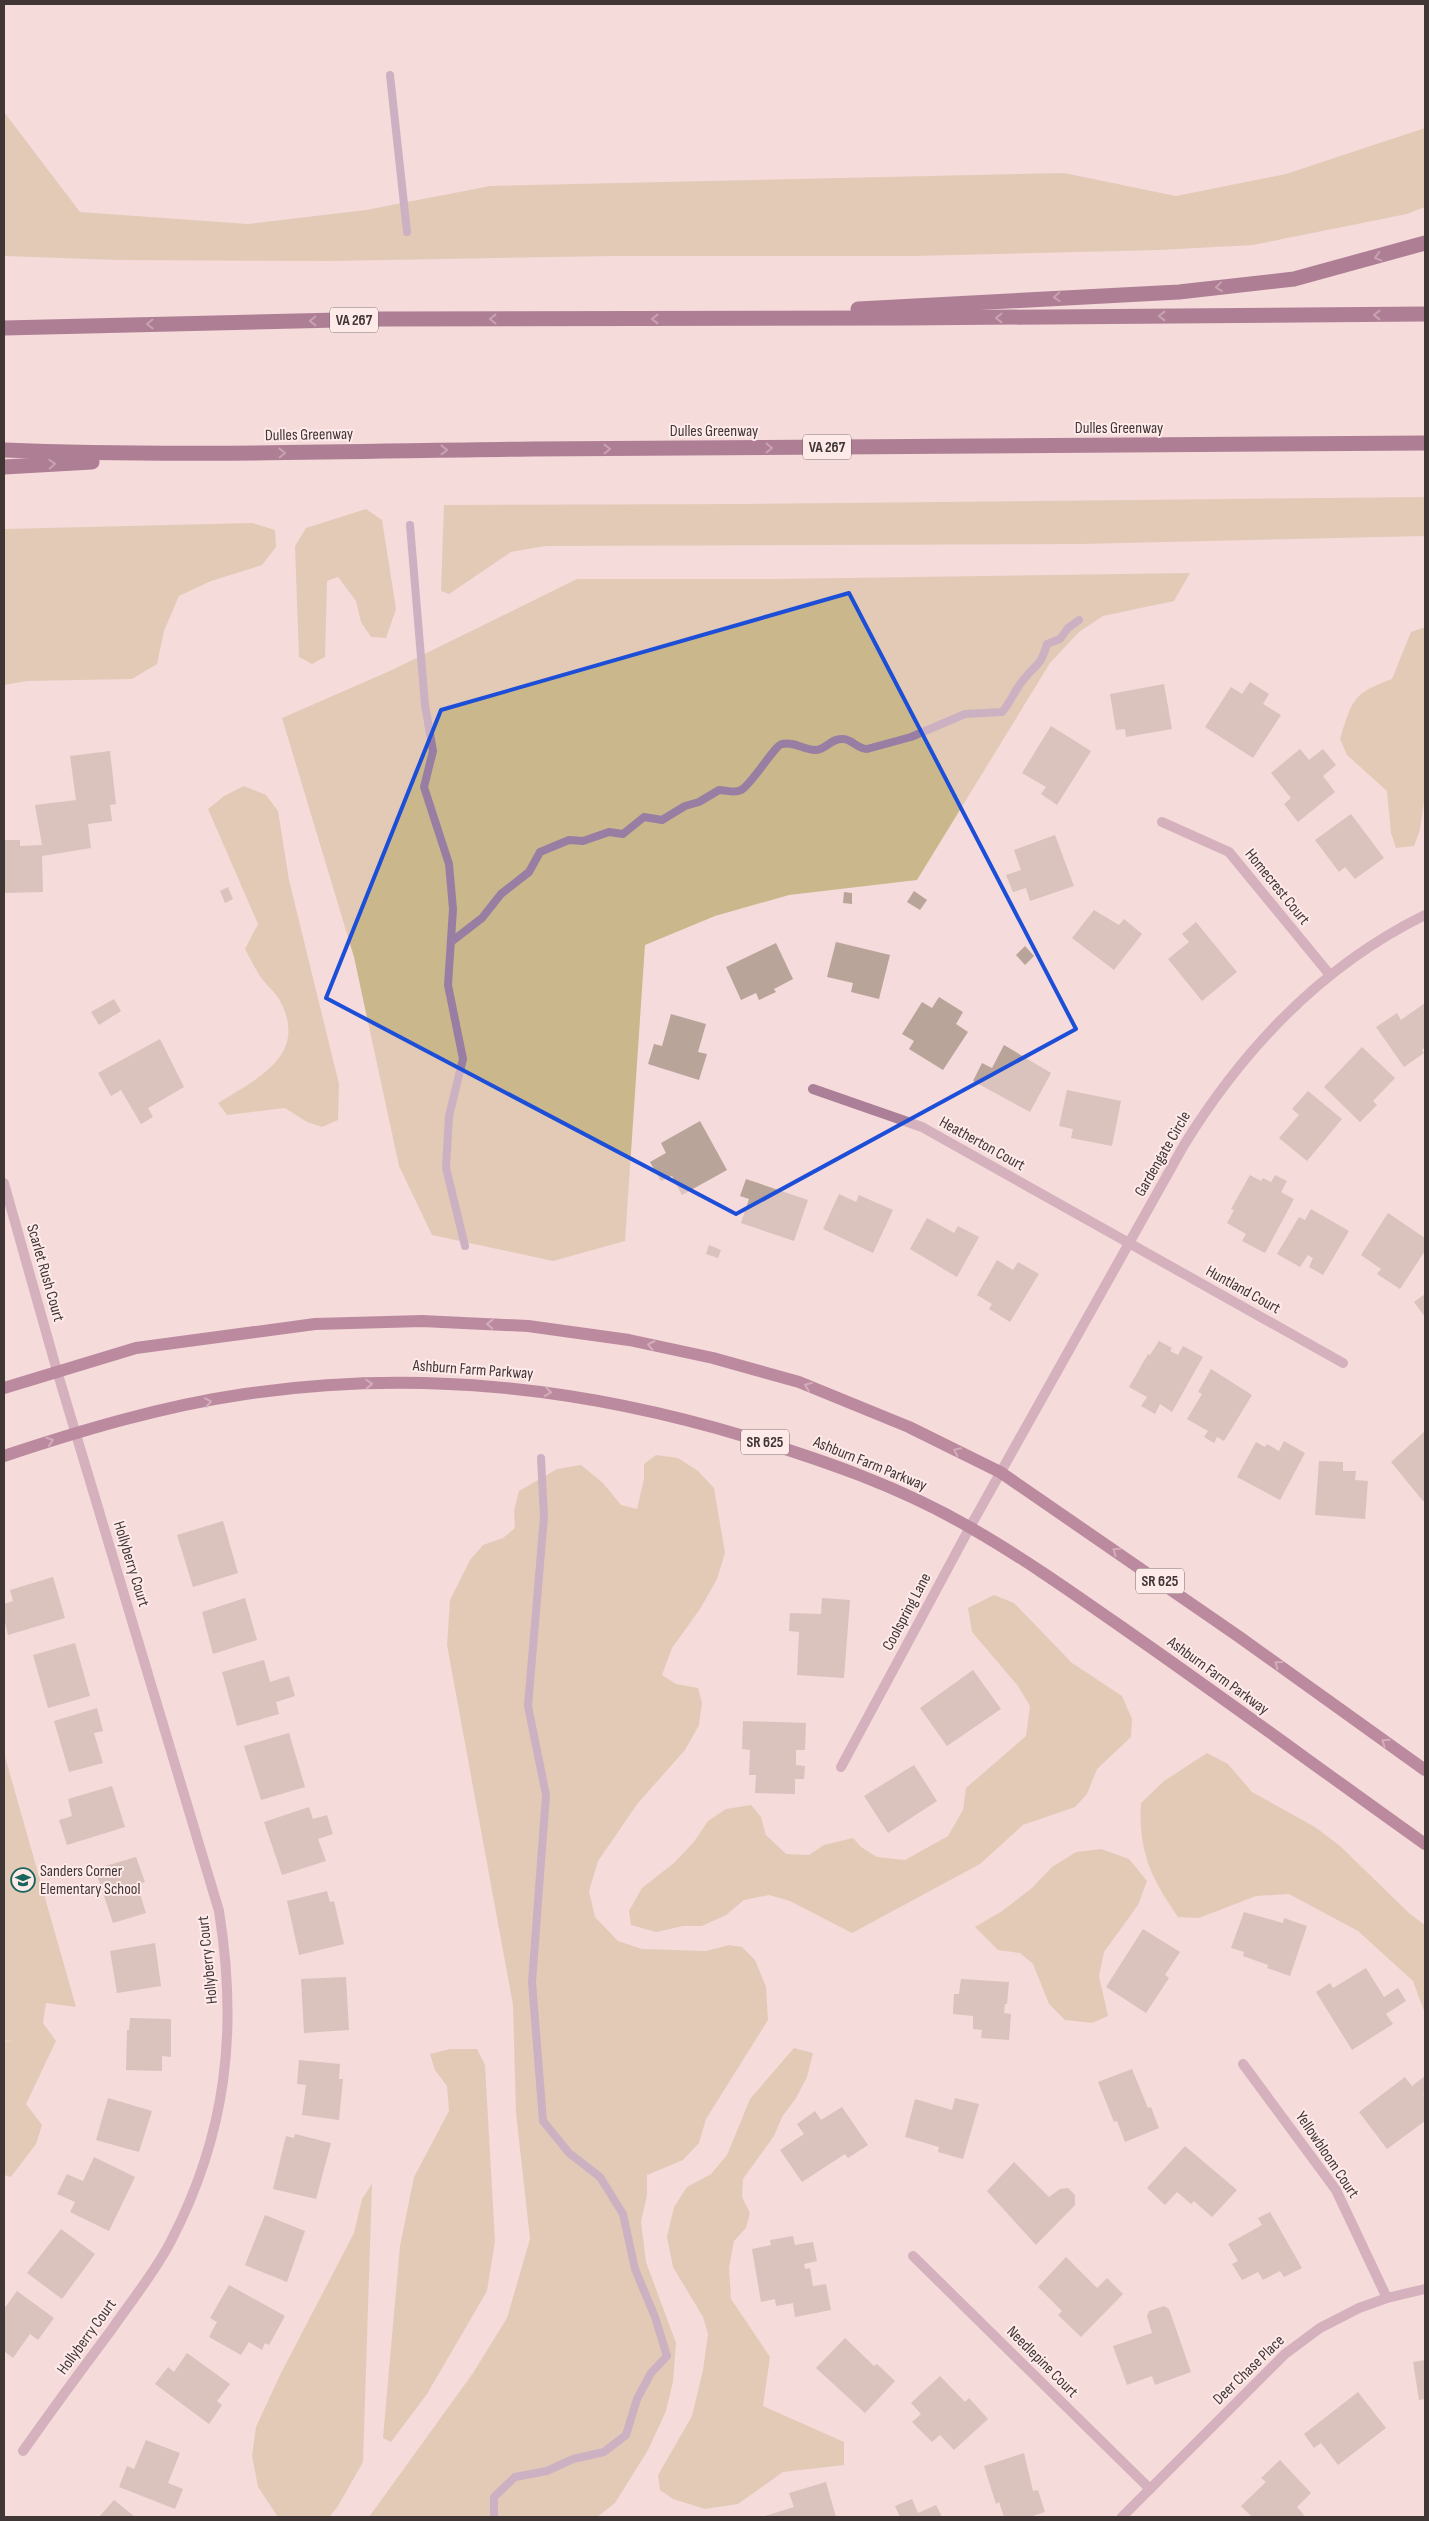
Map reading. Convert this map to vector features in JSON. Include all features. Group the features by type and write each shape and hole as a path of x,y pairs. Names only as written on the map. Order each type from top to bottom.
{"highway":[{"path":"704,319 1062,296 1179,292 1294,278 1425,243"},
{"name":"VA 267","path":"4,328 381,319 704,319 1425,314"},
{"name":"Dulles Greenway","path":"4,450 106,454 233,454 404,450 1423,444"},
{"path":"4,467 233,454"}],"main road":[{"name":"SR 625","path":"4,1388 136,1348 315,1324 422,1321 528,1326 648,1344 713,1358 799,1382 909,1427 1000,1472 1222,1625 1425,1770"},
{"name":"Ashburn Farm Parkway","path":"4,1456 76,1432 244,1394 323,1386 423,1382 517,1388 612,1401 711,1426 794,1451 860,1475 970,1527 1069,1591 1161,1654 1425,1844"}],"street":[{"name":"Homecrest Court","path":"1162,822 1229,852 1330,975"},
{"name":"Gardengate Circle","path":"1000,1472 1210,1104 1248,1054 1287,1013 1330,975 1368,948 1425,915"},
{"name":"Heatherton Court","path":"813,1089 922,1128 1129,1243"},
{"name":"Scarlet Rush Court","path":"4,1183 57,1371"},
{"name":"Huntland Court","path":"1129,1243 1343,1363"},
{"name":"Hollyberry Court","path":"23,2451 148,2279 170,2243 189,2204 204,2164 216,2123 227,2060 229,2018 225,1953 218,1911 57,1371"},
{"name":"Coolspring Lane","path":"842,1767 1000,1472"},
{"name":"Yellowbloom Court","path":"1243,2064 1336,2190 1387,2298"},
{"name":"Needlepine Court","path":"914,2256 1150,2489"},
{"name":"Deer Chase Place","path":"1122,2517 1284,2354 1320,2328 1359,2308 1387,2298 1425,2289"}],"highlighted area":[{"path":"849,593 1076,1029 736,1214 326,998 441,710"}],"shaded area":[{"path":"4,112 80,212 248,224 366,210 490,186 1064,173 1176,196 1286,174 1425,128 1425,207 1407,214 1253,245 1160,250 914,256 613,256 330,261 118,260 4,256"},
{"path":"1425,497 1425,536 1081,544 545,546 511,552 449,594 441,591 444,505"},
{"path":"366,509 382,520 396,609 386,638 371,637 361,622 356,601 338,577 327,581 325,657 312,664 299,657 295,546 306,528"},
{"path":"252,523 275,530 276,547 262,565 211,581 179,596 164,631 157,664 132,679 27,681 4,685 4,529"},
{"path":"1190,573 1174,601 1103,616 1079,632 1050,663 917,880 789,895 715,916 645,945 625,1241 553,1261 432,1235 399,1166 354,957 282,718 392,670 577,579 776,579"},
{"path":"1425,627 1425,794 1420,830 1414,846 1396,848 1391,833 1387,791 1347,755 1340,739 1351,707 1356,700 1369,689 1392,679 1411,632"},
{"path":"244,786 266,795 278,811 289,880 339,1084 338,1120 322,1127 307,1122 285,1108 227,1115 218,1103 249,1084 275,1063 284,1050 288,1035 287,1019 279,999 260,976 245,949 258,924 208,809 224,796"},
{"path":"656,1455 678,1458 698,1471 714,1488 725,1553 717,1579 700,1609 672,1648 662,1675 676,1684 698,1688 702,1703 699,1725 685,1750 638,1803 598,1861 589,1891 595,1917 618,1941 642,1949 706,1951 729,1945 742,1947 755,1960 766,1987 768,2020 706,2119 699,2143 683,2160 647,2175 647,2195 641,2222 646,2262 676,2343 673,2382 666,2411 648,2450 615,2503 597,2517 369,2517 473,2373 507,2318 530,2239 516,2113 513,2005 447,1645 450,1600 470,1560 483,1545 503,1538 515,1528 514,1511 519,1491 557,1469 581,1465 603,1483 621,1505 637,1509 644,1479 644,1464"},
{"path":"994,1595 1014,1603 1072,1663 1122,1696 1132,1719 1131,1737 1097,1769 1087,1794 1075,1807 1023,1825 980,1864 852,1933 790,1901 769,1895 744,1900 726,1915 702,1926 683,1926 656,1932 631,1925 629,1911 642,1888 674,1863 693,1843 708,1821 726,1809 751,1805 761,1817 766,1835 786,1854 809,1855 824,1845 853,1838 861,1847 877,1857 905,1860 948,1836 963,1810 966,1788 1026,1736 1030,1706 1018,1686 972,1632 968,1608"},
{"name":"Sanders Corner Elementary School","path":"4,1753 76,2007 46,2003 43,2023 56,2041 26,2104 42,2125 36,2144 11,2177 4,2175 4,2042 11,2040 4,2041"},
{"path":"1207,1753 1228,1764 1252,1792 1315,1827 1340,1846 1410,1914 1425,1925 1425,2014 1413,1981 1358,1931 1289,1894 1256,1896 1199,1918 1178,1917 1160,1889 1148,1863 1142,1836 1141,1803 1164,1781"},
{"path":"1101,1849 1129,1859 1147,1881 1138,1905 1104,1952 1099,1976 1108,2016 1092,2023 1065,2020 1049,2004 1033,1964 1020,1953 998,1950 975,1927 1002,1911 1032,1888 1052,1867 1076,1852"},
{"path":"794,2048 813,2053 807,2077 796,2098 782,2117 774,2136 743,2179 742,2197 750,2213 746,2228 734,2241 729,2268 731,2299 770,2357 763,2406 844,2442 844,2465 783,2472 738,2504 705,2509 673,2499 660,2490 658,2475 692,2416 703,2370 708,2334 703,2317 673,2267 667,2237 674,2207 687,2187 711,2174 727,2155 750,2099"},
{"path":"450,2049 477,2049 485,2065 495,2241 487,2291 427,2394 391,2442 383,2438 400,2246 414,2177 449,2111 447,2086 435,2070 430,2054"},
{"path":"372,2184 363,2462 338,2506 329,2517 278,2517 258,2487 252,2456 256,2427 280,2375 354,2233 362,2199"}],"building":[{"path":"1250,682 1269,694 1263,704 1281,715 1253,758 1205,727 1231,687 1242,694"},
{"path":"1164,684 1172,729 1126,737 1125,729 1116,730 1110,694"},
{"path":"1051,726 1091,751 1057,805 1041,794 1046,787 1022,773"},
{"path":"1300,749 1309,760 1323,749 1336,765 1323,776 1335,792 1298,822 1284,804 1291,798 1271,773"},
{"path":"110,751 116,804 110,805 112,821 88,824 91,848 42,856 43,892 4,893 4,840 20,840 20,846 42,845 35,805 76,800 70,756"},
{"path":"1351,814 1384,858 1355,879 1345,867 1339,872 1315,840"},
{"path":"1055,835 1074,886 1030,901 1026,888 1013,892 1006,875 1021,870 1014,850"},
{"path":"228,887 233,899 225,903 220,891"},
{"path":"914,891 927,900 920,910 907,902"},
{"path":"844,892 852,893 852,904 843,903"},
{"path":"1094,910 1119,925 1124,919 1142,934 1114,970 1072,938"},
{"path":"1196,922 1237,972 1202,1001 1168,959 1189,942 1182,934"},
{"path":"836,942 890,955 879,999 851,992 853,983 827,977"},
{"path":"776,943 793,979 774,989 776,992 759,1000 756,993 741,1000 726,967"},
{"path":"1025,946 1034,956 1025,965 1016,955"},
{"path":"939,997 963,1012 956,1024 968,1032 943,1070 909,1049 914,1041 902,1034 922,1002 932,1008"},
{"path":"114,999 121,1011 99,1025 91,1012"},
{"path":"1425,1003 1425,1047 1422,1050 1424,1053 1404,1067 1376,1027 1397,1013 1401,1020"},
{"path":"671,1014 706,1024 698,1052 707,1054 699,1080 648,1064 654,1044 662,1046"},
{"path":"160,1039 184,1087 148,1108 153,1117 141,1124 121,1090 111,1096 98,1073"},
{"path":"1004,1045 1051,1073 1030,1112 973,1081 982,1063 992,1068"},
{"path":"1362,1047 1395,1078 1373,1101 1377,1105 1360,1122 1324,1087"},
{"path":"1067,1090 1121,1101 1112,1146 1071,1138 1073,1129 1059,1126"},
{"path":"1308,1091 1342,1119 1307,1161 1279,1138 1299,1115 1292,1109"},
{"path":"700,1121 727,1170 682,1195 672,1176 661,1181 650,1162 666,1153 661,1143"},
{"path":"1250,1175 1261,1181 1263,1178 1271,1182 1275,1175 1287,1181 1281,1192 1294,1199 1265,1253 1242,1241 1246,1234 1227,1223 1234,1210 1231,1209"},
{"path":"746,1179 808,1200 794,1241 741,1223 749,1199 740,1196"},
{"path":"839,1194 856,1202 859,1195 893,1210 873,1253 823,1229"},
{"path":"1311,1209 1349,1231 1323,1275 1309,1267 1313,1258 1308,1255 1300,1267 1277,1254 1299,1217 1305,1220"},
{"path":"1388,1213 1425,1238 1425,1251 1400,1289 1377,1274 1381,1269 1361,1255"},
{"path":"927,1218 954,1233 958,1226 979,1237 957,1277 910,1249"},
{"path":"709,1245 721,1250 718,1258 706,1254"},
{"path":"997,1260 1013,1270 1018,1262 1039,1274 1010,1322 989,1309 992,1304 977,1295"},
{"path":"1425,1294 1425,1317 1414,1302"},
{"path":"1159,1341 1172,1348 1170,1351 1178,1355 1183,1346 1203,1357 1172,1412 1160,1404 1155,1414 1141,1406 1147,1397 1129,1387 1148,1354 1150,1355"},
{"path":"1211,1369 1252,1395 1224,1441 1217,1437 1214,1443 1204,1437 1208,1431 1187,1419 1202,1394 1198,1392"},
{"path":"1425,1431 1425,1500 1423,1501 1391,1462"},
{"path":"1284,1441 1305,1453 1280,1500 1237,1477 1256,1442 1265,1447 1267,1444 1279,1451"},
{"path":"1319,1461 1343,1462 1343,1471 1356,1471 1355,1480 1368,1481 1365,1519 1315,1515"},
{"path":"223,1521 238,1573 193,1587 177,1535"},
{"path":"53,1577 65,1618 8,1635 4,1618 4,1604 13,1601 10,1590"},
{"path":"245,1598 257,1640 213,1654 202,1612"},
{"path":"822,1598 850,1600 844,1678 797,1675 799,1632 789,1631 790,1613 821,1614"},
{"path":"75,1643 90,1696 48,1708 33,1655"},
{"path":"264,1660 270,1682 289,1676 295,1696 276,1702 279,1714 237,1726 222,1672"},
{"path":"973,1670 1001,1709 947,1746 920,1708"},
{"path":"97,1708 103,1731 94,1733 103,1763 69,1772 54,1721"},
{"path":"743,1721 806,1723 805,1750 796,1750 796,1765 805,1766 804,1779 795,1779 795,1794 755,1793 756,1775 749,1775 750,1750 742,1749"},
{"path":"289,1733 305,1787 261,1800 244,1746"},
{"path":"914,1765 937,1801 888,1833 864,1796"},
{"path":"112,1786 125,1827 67,1845 59,1820 72,1816 68,1799"},
{"path":"309,1807 313,1819 327,1815 333,1834 318,1839 326,1861 282,1875 264,1822"},
{"path":"136,1857 145,1882 137,1885 146,1913 113,1923 95,1869"},
{"path":"327,1891 330,1902 334,1901 344,1944 299,1955 287,1901"},
{"path":"1244,1912 1283,1923 1284,1918 1307,1926 1290,1976 1267,1968 1268,1965 1243,1956 1244,1952 1231,1948"},
{"path":"1143,1929 1180,1952 1165,1975 1169,1978 1146,2013 1106,1987"},
{"path":"155,1943 161,1986 117,1993 110,1951"},
{"path":"1366,1968 1384,1997 1398,1988 1406,2001 1386,2014 1393,2024 1352,2050 1316,1992 1330,1983 1333,1988"},
{"path":"346,1977 349,2030 304,2033 301,1979"},
{"path":"961,1979 1009,1982 1007,2004 1005,2004 1004,2013 1011,2014 1009,2040 981,2038 982,2030 973,2029 973,2016 953,2014 954,1994 959,1994"},
{"path":"130,2018 171,2019 171,2057 162,2056 162,2071 126,2070 127,2030 129,2030"},
{"path":"299,2060 340,2064 339,2079 343,2079 339,2120 302,2115 306,2085 297,2084"},
{"path":"1132,2069 1148,2108 1151,2107 1159,2128 1125,2142 1117,2121 1114,2122 1098,2082"},
{"path":"1425,2076 1425,2092 1423,2094 1425,2096 1425,2121 1387,2149 1359,2112 1405,2077 1412,2086"},
{"path":"108,2098 152,2111 139,2152 96,2140"},
{"path":"955,2098 979,2104 963,2159 938,2152 939,2147 905,2137 915,2099 952,2110"},
{"path":"842,2107 868,2145 848,2158 845,2154 802,2182 780,2150 804,2134 797,2124 815,2111 821,2120"},
{"path":"295,2134 331,2143 316,2199 273,2189 286,2136 294,2138"},
{"path":"1185,2146 1237,2190 1212,2217 1194,2201 1191,2204 1177,2192 1165,2205 1147,2188"},
{"path":"94,2157 135,2177 109,2231 70,2212 75,2202 57,2194 67,2174 83,2181"},
{"path":"1014,2162 1049,2197 1060,2189 1068,2188 1075,2195 1075,2205 1036,2245 987,2191"},
{"path":"1270,2212 1302,2268 1284,2277 1280,2271 1263,2280 1258,2272 1242,2280 1232,2264 1238,2261 1228,2244 1262,2225 1258,2218"},
{"path":"265,2215 305,2231 287,2282 245,2265"},
{"path":"61,2229 95,2254 62,2299 27,2273"},
{"path":"793,2236 795,2245 813,2242 817,2261 804,2264 805,2269 810,2268 813,2286 826,2284 831,2310 795,2317 793,2303 776,2306 775,2299 761,2302 752,2249 771,2245 770,2240"},
{"path":"1066,2257 1097,2288 1107,2278 1123,2294 1081,2337 1058,2315 1062,2311 1038,2287"},
{"path":"229,2285 285,2316 269,2345 265,2343 262,2350 249,2342 241,2355 209,2337 217,2322 210,2318"},
{"path":"17,2291 54,2318 38,2340 30,2334 13,2358 4,2351 4,2309"},
{"path":"1164,2306 1169,2309 1191,2372 1155,2385 1152,2376 1127,2385 1113,2346 1152,2333 1147,2316 1149,2311"},
{"path":"845,2338 874,2366 877,2364 895,2381 865,2413 816,2368"},
{"path":"187,2353 230,2384 217,2401 222,2405 209,2424 155,2384 168,2367 174,2372"},
{"path":"1425,2360 1425,2399 1419,2400 1413,2362"},
{"path":"940,2376 965,2402 969,2398 988,2419 954,2450 940,2435 932,2442 912,2422 921,2414 911,2403"},
{"path":"1358,2392 1386,2428 1338,2465 1321,2443 1314,2448 1304,2434"},
{"path":"146,2440 180,2453 168,2483 183,2489 175,2509 119,2487 127,2466 134,2469"},
{"path":"1024,2453 1033,2491 1038,2490 1045,2512 1029,2517 1004,2517 999,2502 996,2504 984,2466"},
{"path":"1280,2460 1311,2493 1297,2507 1304,2515 1301,2517 1252,2517 1241,2506 1266,2482 1261,2478"},
{"path":"826,2482 836,2517 762,2517 794,2507 789,2493"},
{"path":"912,2499 918,2513 936,2505 942,2517 900,2517 895,2506"},
{"path":"114,2500 135,2517 99,2517"}],"waterway":[{"path":"390,75 407,232"},
{"path":"410,525 425,705 433,751 424,787 449,864 453,909 448,985 463,1059 449,1116 446,1168 465,1246"},
{"path":"451,942 482,918 501,894 529,872 540,852 569,840 583,841 609,832 623,834 644,817 662,820 685,806 699,802 719,790 733,792 741,790 782,744 786,743 815,750 823,748 835,740 843,739 863,749 867,749 911,737 965,714 1002,712 1021,683 1040,661 1047,644 1060,639 1068,628 1079,620"},
{"path":"494,2517 494,2497 515,2477 547,2471 573,2459 604,2452 626,2435 637,2399 651,2373 667,2356 655,2317 635,2269 623,2214 600,2177 569,2153 543,2121 532,1982 546,1795 528,1706 544,1517 541,1458"}],"place":[{"name":"Sanders Corner Elementary School","path":"23,1880"}]}
